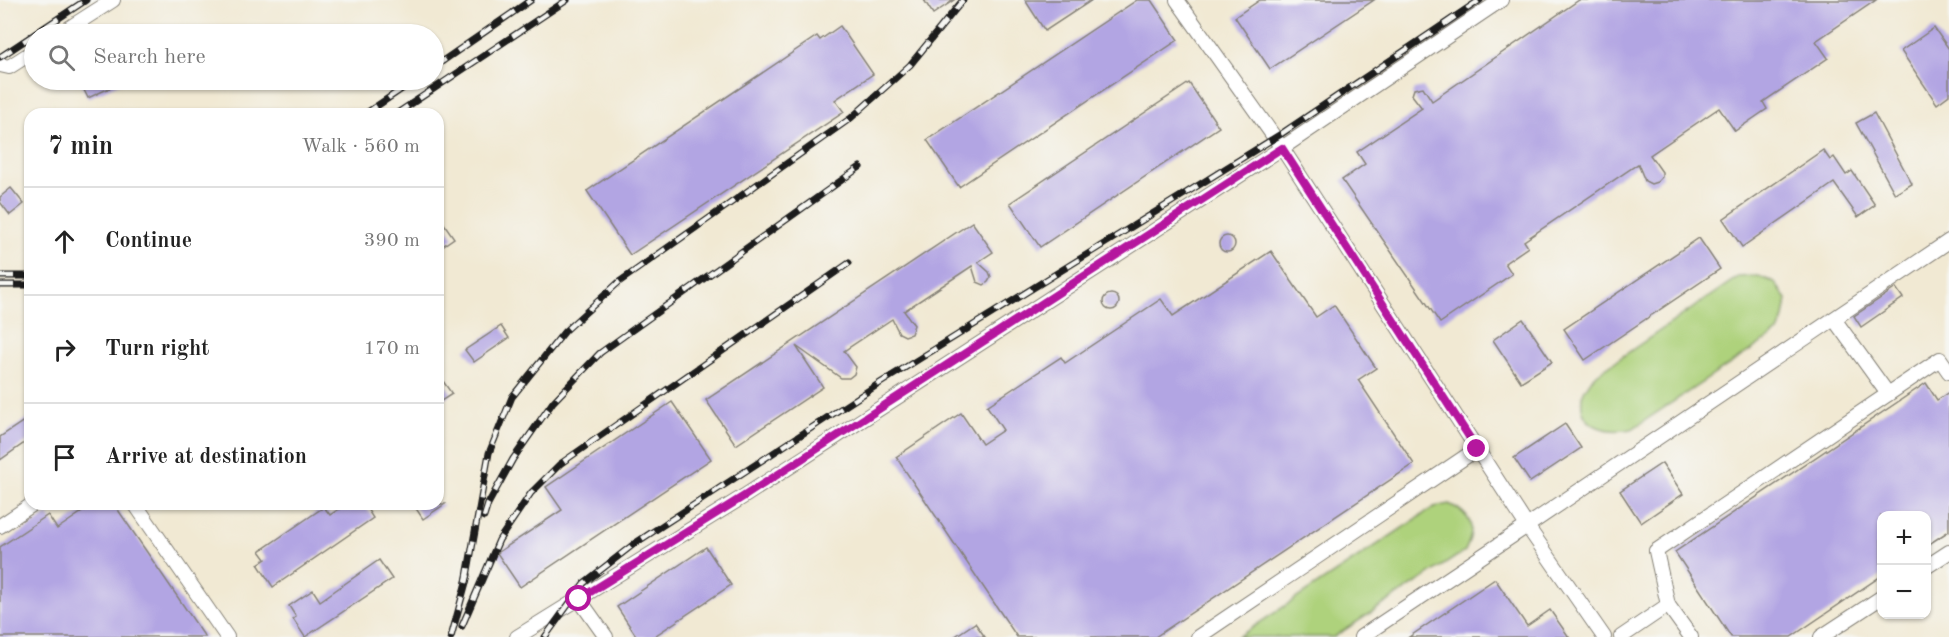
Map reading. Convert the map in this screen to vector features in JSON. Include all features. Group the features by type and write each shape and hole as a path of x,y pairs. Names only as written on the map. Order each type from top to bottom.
{"street":[{"path":"76,24 113,0"},
{"path":"1177,0 1282,148 1527,526 1604,637"},
{"path":"518,637 746,495 1282,148 1501,0"},
{"path":"0,65 9,67 24,57"},
{"path":"1361,637 1949,241"},
{"path":"1834,319 1888,394"},
{"path":"1691,637 1668,605 1656,551 1940,359 1949,372"},
{"path":"1198,637 1477,449"},
{"path":"0,526 24,510"},
{"path":"139,510 227,637"},
{"path":"1929,565 1949,552"},
{"path":"579,599 606,637"},
{"path":"1821,637 1877,600"},
{"path":"1621,637 1668,605"}],"green space":[{"path":"1758,276 1774,282 1787,299 1784,318 1778,332 1632,429 1605,429 1590,422 1582,408 1582,397 1594,376 1738,277"},
{"path":"1449,504 1463,513 1470,523 1471,536 1465,551 1334,637 1238,637 1434,507"}],"building":[{"path":"924,0 954,0 933,14"},
{"path":"1025,0 1092,0 1045,31"},
{"path":"1137,0 1151,0 1178,40 959,187 927,140"},
{"path":"1260,0 1374,0 1270,69 1235,17"},
{"path":"1579,0 1876,0 1816,41 1828,58 1763,102 1767,109 1735,131 1719,108 1650,155 1662,172 1662,177 1657,182 1651,184 1645,181 1638,164 1524,241 1528,247 1505,263 1512,274 1440,323 1342,180 1365,164 1357,152 1422,108 1412,95 1414,89 1423,87 1432,101"},
{"path":"840,26 873,74 835,100 844,112 630,255 587,191 817,36 820,40"},
{"path":"1934,28 1949,49 1949,95 1937,104 1901,51"},
{"path":"1189,83 1219,127 1040,247 1010,203"},
{"path":"84,90 105,90 88,98"},
{"path":"1874,113 1912,184 1895,194 1856,123"},
{"path":"1823,150 1830,160 1834,157 1846,175 1852,171 1875,205 1858,217 1834,183 1742,247 1723,219"},
{"path":"11,188 24,204 10,215 0,202 0,197"},
{"path":"972,222 993,252 978,262 989,272 991,277 988,282 984,285 977,282 972,266 904,311 914,325 911,334 905,336 899,333 892,319 844,351 856,367 854,374 849,378 841,378 796,346 823,387 736,445 706,400"},
{"path":"444,224 454,238 444,245"},
{"path":"1224,236 1230,236 1235,244 1233,250 1224,252 1219,247 1219,241"},
{"path":"1699,238 1720,269 1585,360 1564,329"},
{"path":"1271,251 1316,317 1334,305 1376,368 1358,380 1414,464 1155,637 1017,637 896,457 961,413 982,444 1003,430 987,406 1061,357 1065,363 1161,299 1173,316"},
{"path":"1896,288 1903,298 1861,327 1854,316"},
{"path":"1108,294 1114,294 1119,302 1117,308 1108,310 1103,305 1103,299"},
{"path":"1523,319 1552,362 1521,382 1493,340"},
{"path":"501,326 509,338 474,362 465,350"},
{"path":"444,383 452,394 444,399"},
{"path":"1926,383 1937,400 1949,392 1949,531 1931,543 1931,511 1877,511 1877,579 1791,637 1731,637 1675,552"},
{"path":"672,402 711,459 520,587 497,553 562,510 546,487"},
{"path":"24,421 24,443 0,460 0,437"},
{"path":"1565,424 1581,448 1530,482 1514,458"},
{"path":"1662,463 1683,494 1641,523 1620,491"},
{"path":"85,510 118,510 205,637 0,637 0,547 48,515 57,529"},
{"path":"320,510 326,510 330,515 338,510 368,510 373,518 273,587 258,564 266,559 260,551"},
{"path":"417,510 436,510 423,519"},
{"path":"706,547 731,585 653,637 637,637 617,607"},
{"path":"379,560 392,579 305,637 293,619 296,617 289,606 313,590 320,601"},
{"path":"1495,579 1527,626 1550,610 1569,637 1409,637"},
{"path":"975,623 985,637 954,637"}],"railway":[{"path":"50,24 86,0"},
{"path":"444,60 531,0"},
{"path":"444,82 567,0"},
{"path":"466,582 489,453 512,397 565,331 619,282 851,118 910,65 963,0"},
{"path":"545,637 584,583 634,544 877,385 1281,134 1480,0"},
{"path":"0,57 24,41"},
{"path":"374,108 400,90"},
{"path":"405,108 432,90"},
{"path":"484,517 488,504 513,459 553,402 600,353 860,167"},
{"path":"462,626 499,540 531,493 560,464 849,263"},
{"path":"0,276 24,276"},
{"path":"0,285 24,285"},
{"path":"451,637 468,575"}],"route":[{"path":"579,599 746,495 1282,148 1477,449"}]}
